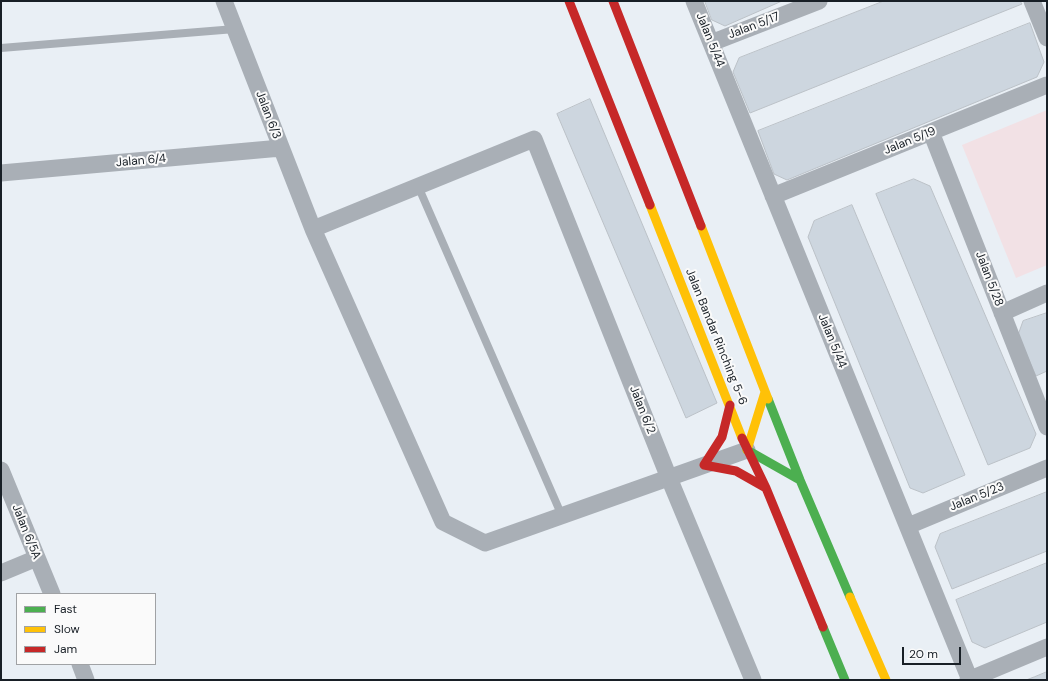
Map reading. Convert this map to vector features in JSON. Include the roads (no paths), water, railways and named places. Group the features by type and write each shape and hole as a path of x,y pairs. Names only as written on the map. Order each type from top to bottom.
{"street":[{"name":"Jalan 6/3","path":"224,1 313,229 443,522 485,543 748,450"},
{"name":"Jalan Bandar Rinching 5-6","path":"570,1 748,450 766,488 845,680"},
{"name":"Jalan Bandar Rinching 5-6","path":"613,1 800,480 886,680"},
{"name":"Jalan 5/44","path":"694,1 908,526 969,680"},
{"name":"Jalan 5/17","path":"711,43 819,1"},
{"path":"1039,10 1047,38"},
{"name":"Jalan 5/19","path":"773,196 1047,85"},
{"name":"Jalan 5/28","path":"931,132 1047,427"},
{"name":"Jalan 6/2","path":"418,186 534,139 669,478 753,680"},
{"name":"Jalan 6/4","path":"1,173 281,148"},
{"path":"313,229 418,186"},
{"path":"1002,313 1047,294"},
{"path":"765,392 748,450 800,480"},
{"path":"730,405 722,437 704,465 736,471 766,488"},
{"name":"Jalan 5/23","path":"908,526 1047,468"},
{"name":"Jalan 6/5A","path":"1,470 52,593"},
{"path":"1,573 37,558"},
{"path":"969,680 1047,648"},
{"path":"80,665 86,680"}],"lane":[{"path":"1,48 235,29"},
{"path":"418,186 562,516"}]}
